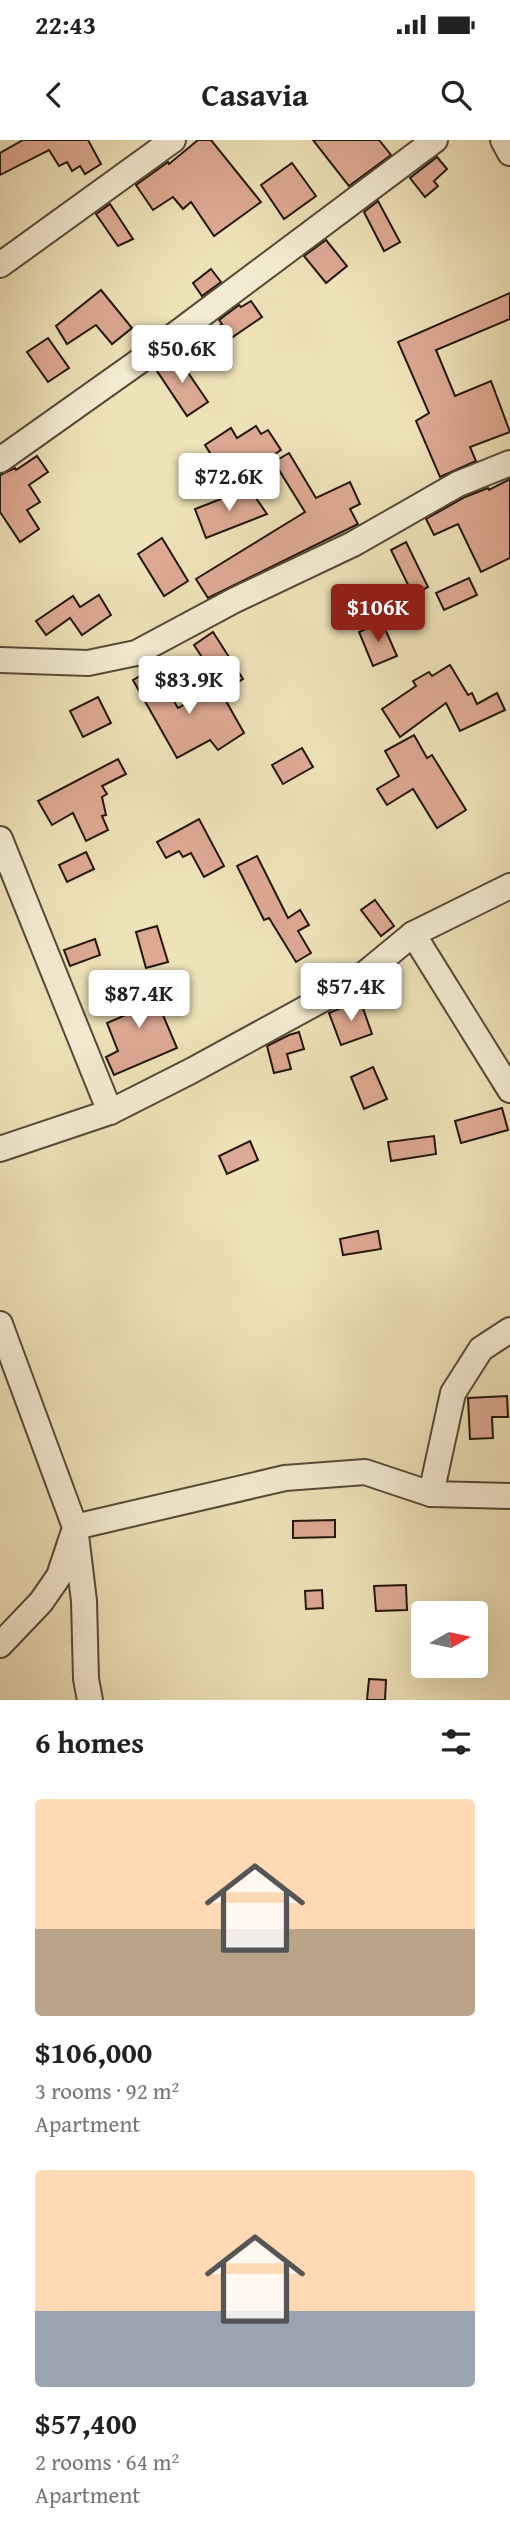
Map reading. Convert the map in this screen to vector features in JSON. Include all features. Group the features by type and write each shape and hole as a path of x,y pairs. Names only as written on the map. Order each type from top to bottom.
{"street":[{"path":"4,255 173,140"},
{"path":"0,460 148,355 435,140"},
{"path":"503,140 510,153"},
{"path":"0,660 88,663 136,653 236,600 353,544 457,484 510,463"},
{"path":"0,839 110,1112"},
{"path":"0,1149 110,1112 191,1071 356,981 413,934 510,886"},
{"path":"413,934 510,1090"},
{"path":"0,1324 75,1527 84,1601 86,1679 90,1700"},
{"path":"431,1494 453,1393 481,1349 510,1330"},
{"path":"75,1527 285,1478 365,1472 431,1494 510,1496"},
{"path":"0,1645 41,1602 59,1576 75,1527"}],"building":[{"path":"23,140 88,140 101,164 85,174 80,166 72,171 67,162 59,166 49,150 0,175 0,153"},
{"path":"198,140 211,140 261,202 214,236 191,202 183,209 173,197 153,210 136,185 168,162 169,164"},
{"path":"313,140 379,140 391,155 349,186"},
{"path":"437,157 447,169 434,181 438,186 425,197 410,178"},
{"path":"292,163 316,196 284,219 261,185"},
{"path":"378,201 400,242 384,251 364,212"},
{"path":"110,204 133,239 118,246 96,214"},
{"path":"326,240 347,266 326,283 304,256"},
{"path":"211,269 221,282 202,296 193,283"},
{"path":"101,290 132,328 112,344 96,325 67,344 56,326"},
{"path":"510,293 510,319 436,350 455,396 491,381 510,432 470,447 476,461 440,477 416,421 429,413 398,342"},
{"path":"251,301 262,317 221,345 211,331 222,324 219,320 239,305 241,307"},
{"path":"48,338 69,368 48,382 27,352"},
{"path":"176,355 208,402 187,416 155,368"},
{"path":"256,426 261,434 268,430 281,450 230,484 205,445 231,428 237,438"},
{"path":"289,453 316,498 350,482 360,504 350,509 358,524 208,598 196,579 305,512 274,462"},
{"path":"37,456 48,472 29,485 40,502 27,510 39,529 20,542 0,512 0,475 15,468 16,470"},
{"path":"510,479 510,558 481,572 458,524 434,535 426,519 465,497 488,488 489,490"},
{"path":"249,488 267,514 206,538 195,509"},
{"path":"162,538 188,581 164,596 138,554"},
{"path":"406,542 428,587 413,595 391,550"},
{"path":"469,578 477,595 444,610 436,593"},
{"path":"99,595 111,615 82,635 70,618 46,635 36,621 73,596 80,607"},
{"path":"382,622 397,656 373,666 359,632"},
{"path":"213,632 243,679 224,691 194,645"},
{"path":"450,665 468,695 472,693 477,704 497,693 505,710 460,731 446,703 400,737 382,709 416,686 413,681 429,672 432,676"},
{"path":"154,668 178,708 217,685 244,733 218,750 210,740 177,758 133,680"},
{"path":"98,697 111,723 83,737 70,711"},
{"path":"414,735 427,758 432,755 466,810 437,828 413,789 387,805 377,789 399,776 385,751"},
{"path":"302,748 313,767 283,784 272,765"},
{"path":"118,759 126,774 102,786 107,794 102,797 106,815 102,816 108,830 86,841 73,813 52,825 38,801"},
{"path":"199,819 224,866 204,877 191,853 183,857 179,851 166,858 157,842"},
{"path":"86,852 94,869 67,882 59,865"},
{"path":"257,856 288,918 300,910 309,925 298,931 311,953 296,962 269,918 264,920 237,866"},
{"path":"375,900 394,926 381,936 361,910"},
{"path":"157,926 168,962 146,968 136,932"},
{"path":"95,939 100,955 70,966 64,950"},
{"path":"148,980 177,1048 114,1075 106,1057 118,1051 107,1023 128,1014 119,993"},
{"path":"360,1000 372,1034 341,1045 329,1013"},
{"path":"299,1032 304,1049 287,1054 291,1069 274,1073 267,1046"},
{"path":"373,1067 387,1099 364,1109 351,1077"},
{"path":"502,1108 508,1130 461,1143 455,1121"},
{"path":"434,1136 436,1154 391,1161 388,1142"},
{"path":"250,1141 258,1160 227,1174 219,1156"},
{"path":"378,1231 381,1249 343,1255 340,1239"},
{"path":"507,1396 508,1417 492,1417 493,1438 470,1439 468,1398"},
{"path":"335,1520 335,1537 293,1538 293,1521"},
{"path":"406,1585 407,1610 376,1611 374,1586"},
{"path":"322,1590 323,1608 306,1609 305,1591"},
{"path":"369,1679 386,1680 385,1700 367,1700"}]}
